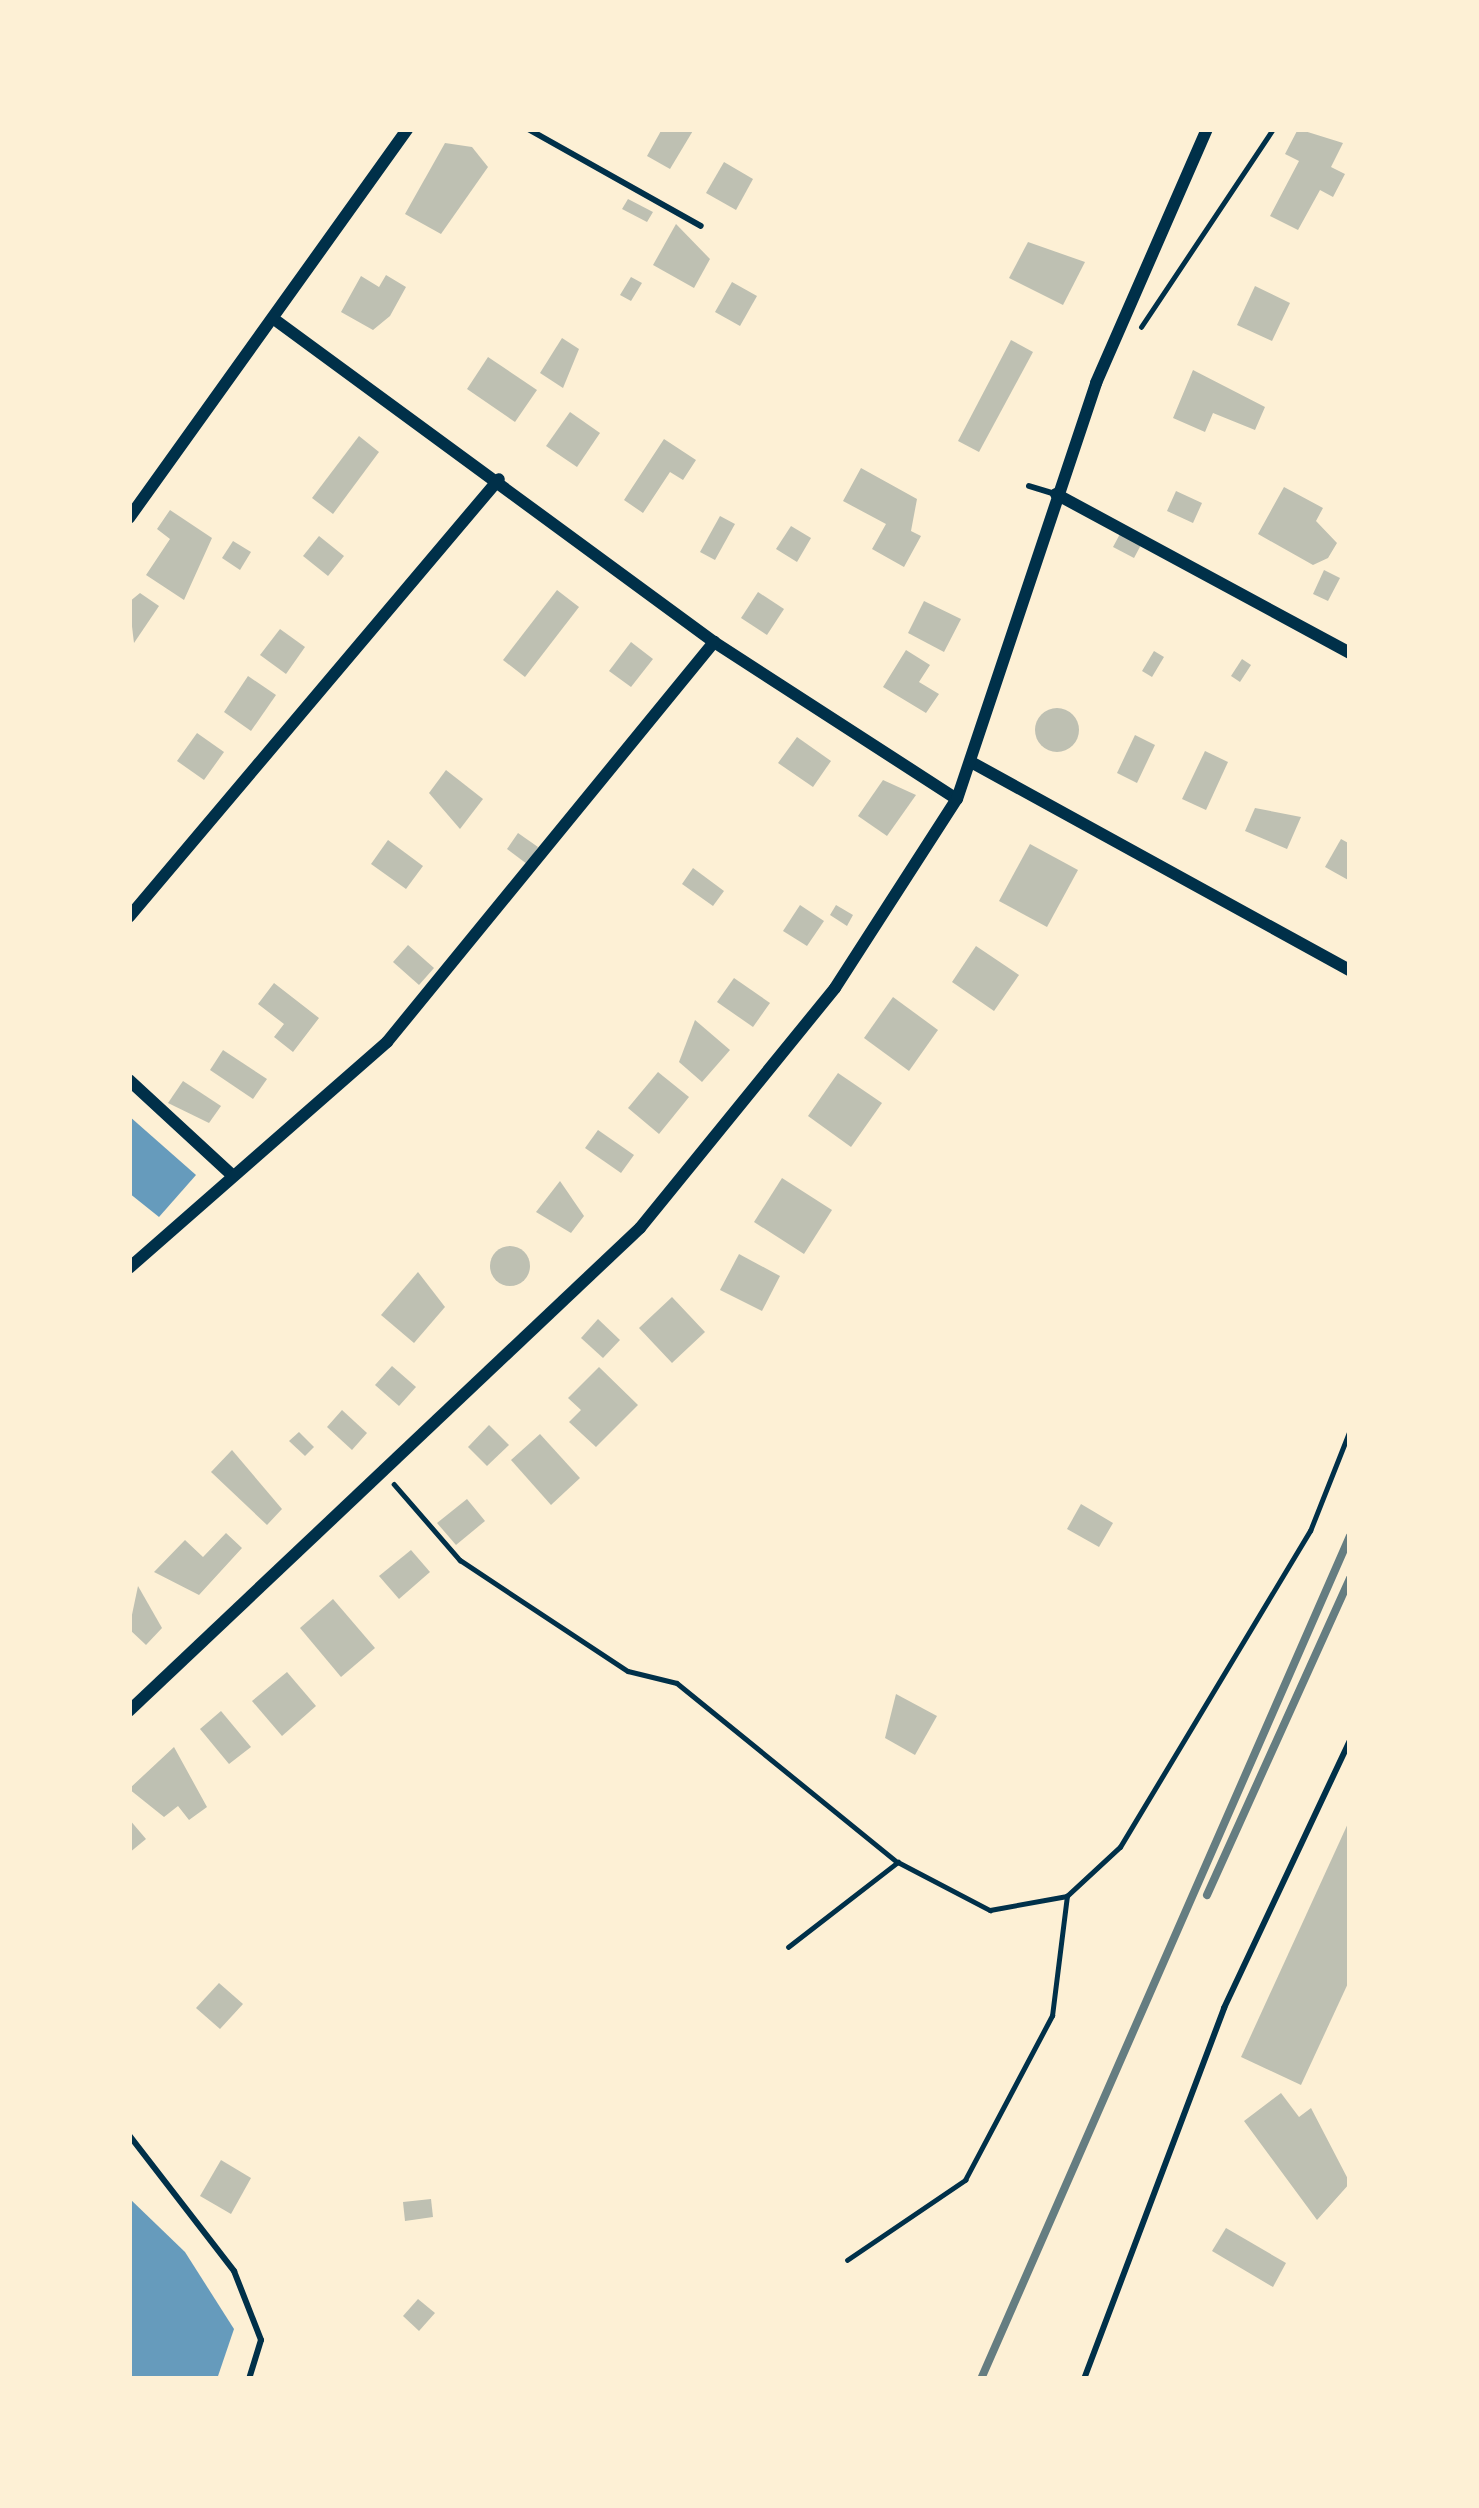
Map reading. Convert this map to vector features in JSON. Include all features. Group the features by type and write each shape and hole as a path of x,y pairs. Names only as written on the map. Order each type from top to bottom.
{"street":[{"path":"129,518 278,322 406,129"},
{"path":"129,1711 386,1475 640,1228 740,1113 957,799 1056,494 1207,129"},
{"path":"278,322 499,479 714,642 957,799"},
{"path":"129,917 499,479"},
{"path":"1056,494 1350,653"},
{"path":"129,1268 387,1042 714,642"},
{"path":"971,763 1350,970"},
{"path":"129,1079 231,1174"}],"lane":[{"path":"528,129 701,226"},
{"path":"1029,486 1056,494"},
{"path":"1084,2379 1224,2008 1350,1740"},
{"path":"132,2136 234,2271 261,2340 249,2379"}],"path":[{"path":"1136,334 1274,129"},
{"path":"386,1475 460,1560 628,1671 677,1683 898,1862 990,1910 1067,1896 1120,1847 1310,1531 1350,1430"},
{"path":"788,1947 898,1862"},
{"path":"847,2260 965,2180 1052,2016 1067,1896"}],"water":[{"path":"129,1116 196,1175 159,1217 129,1193"},
{"path":"129,2198 185,2252 234,2329 217,2379 129,2379"}],"building":[{"path":"662,129 694,129 670,169 647,156"},
{"path":"1298,129 1343,143 1331,167 1345,174 1333,197 1320,190 1298,230 1270,216 1299,161 1285,154"},
{"path":"445,143 472,147 488,167 441,234 405,214"},
{"path":"724,162 753,179 736,210 706,193"},
{"path":"628,199 653,212 647,222 622,209"},
{"path":"676,224 710,259 694,288 653,265"},
{"path":"1028,242 1085,262 1063,305 1009,278"},
{"path":"386,275 406,287 390,316 373,330 341,312 361,276 379,287"},
{"path":"631,277 642,283 631,301 620,295"},
{"path":"732,282 757,296 740,326 715,312"},
{"path":"1255,286 1290,303 1272,341 1237,325"},
{"path":"562,338 579,349 563,388 540,373"},
{"path":"1011,340 1033,352 979,452 958,441"},
{"path":"488,357 537,390 515,422 467,389"},
{"path":"1193,370 1265,407 1255,430 1213,413 1205,432 1173,418"},
{"path":"570,412 600,433 577,467 546,446"},
{"path":"359,436 379,452 333,514 312,498"},
{"path":"664,439 696,460 683,480 670,472 643,513 624,500"},
{"path":"861,468 917,499 911,531 921,536 904,567 872,549 886,524 843,501"},
{"path":"1284,487 1323,508 1316,521 1337,543 1328,558 1313,565 1258,534"},
{"path":"1176,491 1202,503 1193,523 1167,511"},
{"path":"170,510 212,538 184,600 146,575 170,539 157,529"},
{"path":"720,516 735,524 715,560 700,552"},
{"path":"791,526 811,538 797,562 776,549"},
{"path":"1121,532 1142,543 1134,558 1113,547"},
{"path":"319,536 344,556 328,576 303,556"},
{"path":"233,541 251,552 240,570 222,558"},
{"path":"1324,570 1340,578 1328,601 1313,594"},
{"path":"557,590 579,607 525,677 503,660"},
{"path":"758,592 784,609 767,635 741,618"},
{"path":"140,593 159,606 134,643 129,602"},
{"path":"924,601 961,619 944,652 908,633"},
{"path":"280,629 305,647 286,674 260,655"},
{"path":"631,642 653,659 631,687 609,671"},
{"path":"906,650 930,665 919,682 939,694 926,713 883,687"},
{"path":"1154,651 1164,657 1152,677 1142,671"},
{"path":"1242,659 1251,665 1240,682 1231,676"},
{"path":"248,676 276,695 251,731 224,712"},
{"path":"1057,708 1072,715 1079,730 1072,745 1057,752 1042,745 1035,730 1042,715"},
{"path":"197,733 224,752 204,780 177,761"},
{"path":"1135,735 1155,745 1137,783 1117,773"},
{"path":"797,737 831,761 813,787 778,763"},
{"path":"1205,751 1228,762 1206,810 1182,799"},
{"path":"446,770 483,799 460,829 429,793"},
{"path":"883,780 916,795 887,836 858,816"},
{"path":"1255,808 1301,817 1287,849 1245,831"},
{"path":"518,833 538,847 527,864 507,849"},
{"path":"1341,839 1350,844 1350,881 1325,867"},
{"path":"388,840 423,866 406,889 371,864"},
{"path":"1030,844 1078,870 1047,927 999,901"},
{"path":"693,868 724,891 713,906 682,884"},
{"path":"800,905 824,921 807,946 783,931"},
{"path":"836,905 853,915 847,926 830,915"},
{"path":"408,945 434,968 419,985 393,962"},
{"path":"976,946 1019,975 994,1011 952,982"},
{"path":"734,978 770,1003 753,1027 717,1002"},
{"path":"274,983 319,1018 293,1052 274,1037 284,1024 258,1004"},
{"path":"893,997 938,1030 909,1071 864,1038"},
{"path":"695,1020 730,1050 702,1082 679,1062"},
{"path":"223,1050 267,1079 253,1099 210,1070"},
{"path":"658,1072 689,1097 659,1134 628,1108"},
{"path":"838,1073 882,1103 851,1147 808,1116"},
{"path":"183,1081 221,1106 209,1123 168,1103"},
{"path":"598,1130 634,1155 621,1173 585,1148"},
{"path":"782,1178 832,1210 804,1254 754,1222"},
{"path":"560,1181 584,1216 571,1233 536,1212"},
{"path":"510,1246 524,1252 530,1266 524,1280 510,1286 496,1280 490,1266 496,1252"},
{"path":"739,1254 780,1276 762,1311 720,1290"},
{"path":"418,1272 445,1307 414,1343 381,1315"},
{"path":"672,1297 705,1332 672,1363 639,1328"},
{"path":"598,1319 620,1340 603,1358 581,1338"},
{"path":"392,1366 416,1387 399,1406 375,1385"},
{"path":"599,1367 638,1405 596,1447 569,1422 581,1410 568,1398"},
{"path":"342,1410 367,1433 352,1450 327,1427"},
{"path":"489,1425 509,1445 487,1466 468,1447"},
{"path":"299,1432 314,1447 305,1456 289,1441"},
{"path":"540,1434 580,1478 551,1505 511,1460"},
{"path":"232,1450 282,1509 267,1525 211,1472"},
{"path":"467,1499 485,1521 456,1545 437,1523"},
{"path":"1081,1504 1113,1523 1099,1547 1067,1529"},
{"path":"226,1533 242,1548 199,1595 154,1572 185,1540 203,1557"},
{"path":"411,1550 430,1572 399,1599 379,1576"},
{"path":"138,1586 162,1628 146,1645 129,1629"},
{"path":"333,1599 375,1648 341,1677 300,1628"},
{"path":"287,1672 316,1706 282,1736 252,1701"},
{"path":"896,1694 937,1716 915,1755 885,1738"},
{"path":"221,1711 251,1747 229,1764 200,1729"},
{"path":"174,1747 207,1807 189,1820 178,1806 164,1817 129,1789"},
{"path":"129,1819 146,1839 129,1853"},
{"path":"1350,1819 1350,1979 1301,2085 1241,2057"},
{"path":"219,1983 243,2004 220,2029 196,2008"},
{"path":"1281,2093 1299,2117 1311,2108 1350,2183 1317,2220 1244,2121"},
{"path":"221,2160 251,2178 231,2214 200,2196"},
{"path":"431,2199 433,2217 405,2221 403,2202"},
{"path":"1226,2228 1286,2263 1273,2287 1212,2251"},
{"path":"418,2299 435,2313 419,2331 403,2316"}],"railway":[{"path":"981,2379 1350,1536"},
{"path":"1207,1895 1350,1578"}]}
